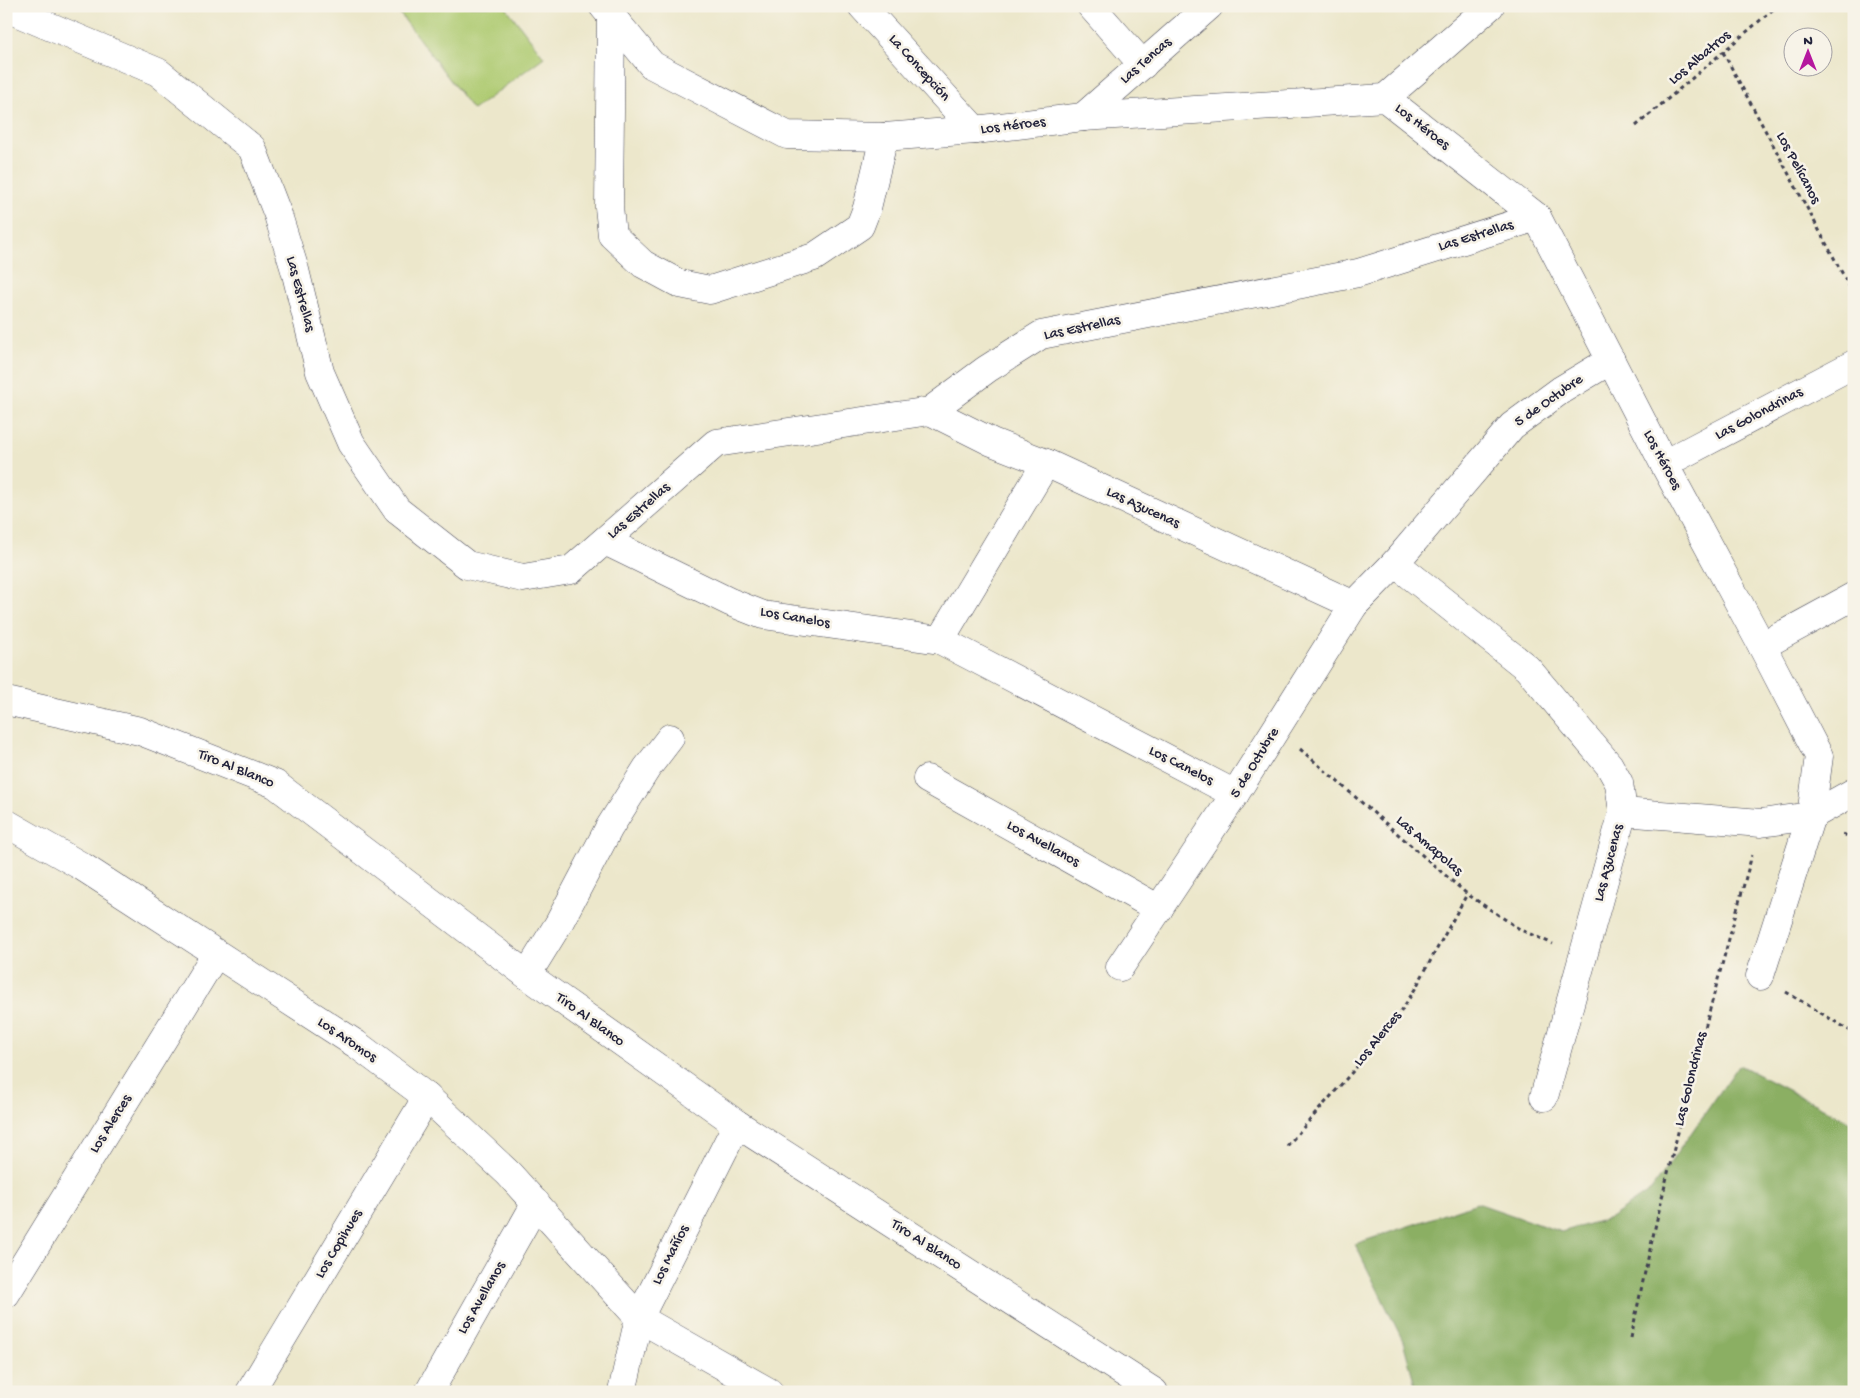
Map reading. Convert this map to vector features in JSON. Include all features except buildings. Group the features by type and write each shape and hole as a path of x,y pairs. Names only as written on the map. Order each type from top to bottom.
{"street":[{"name":"La Concepción","path":"862,6 975,130"},
{"path":"1091,6 1143,64"},
{"name":"Las Tencas","path":"1083,117 1209,6"},
{"path":"1385,98 1490,6"},
{"name":"Las Estrellas","path":"6,8 158,72 252,148 284,233 320,372 352,443 397,510 467,565 523,578 571,570 716,443 930,411 987,369 1041,335 1358,273 1537,217"},
{"name":"Los Héroes","path":"607,11 652,64 788,135 884,137 975,130 1083,117 1385,98 1537,217 1664,464 1819,756 1811,816"},
{"path":"607,11 609,207 612,235 643,264 680,284 710,290 814,257 860,226 868,208 884,137"},
{"name":"5 de Octubre","path":"1120,967 1236,794 1354,605 1395,563 1512,426 1561,390 1611,360"},
{"name":"Las Golondrinas","path":"1664,464 1854,364"},
{"name":"Las Azucenas","path":"930,411 992,442 1046,463 1354,605"},
{"path":"940,640 1046,463"},
{"name":"Los Canelos","path":"605,540 730,602 763,615 940,640 1236,794"},
{"path":"1395,563 1527,668 1610,765 1619,783 1623,812"},
{"path":"1762,646 1854,596"},
{"name":"Tiro Al Blanco","path":"6,701 140,731 275,784 527,975 737,1124 1154,1392"},
{"path":"527,975 559,923 609,828 637,784 670,738"},
{"name":"Los Avellanos","path":"927,779 1159,909"},
{"path":"1760,976 1811,816 1854,792"},
{"name":"Las Azucenas","path":"1544,1097 1623,812 1761,823 1811,816"},
{"name":"Los Aromos","path":"6,823 83,867 356,1044 427,1097 509,1174 639,1318 769,1392"},
{"name":"Los Alerces","path":"6,1294 216,955"},
{"name":"Los Copihues","path":"250,1392 427,1097"},
{"name":"Los Mañíos","path":"622,1392 639,1318 737,1124"},
{"name":"Los Avellanos","path":"429,1392 536,1204"}],"path":[{"name":"Los Albatros","path":"1636,126 1777,6"},
{"name":"Los Pelícanos","path":"1723,52 1854,295"},
{"name":"Las Amapolas","path":"1276,729 1467,894 1521,930 1583,956"},
{"name":"Las Golondrinas","path":"1631,1338 1647,1258 1690,1079 1761,823"},
{"name":"Los Alerces","path":"1287,1146 1390,1029 1415,989 1467,894"},
{"path":"1760,976 1854,1033"}],"green space":[{"path":"394,6 505,6 544,57 473,110"},
{"path":"1739,1065 1854,1124 1854,1392 1417,1392 1403,1341 1355,1244 1477,1203 1561,1232 1610,1218 1651,1190"}]}
